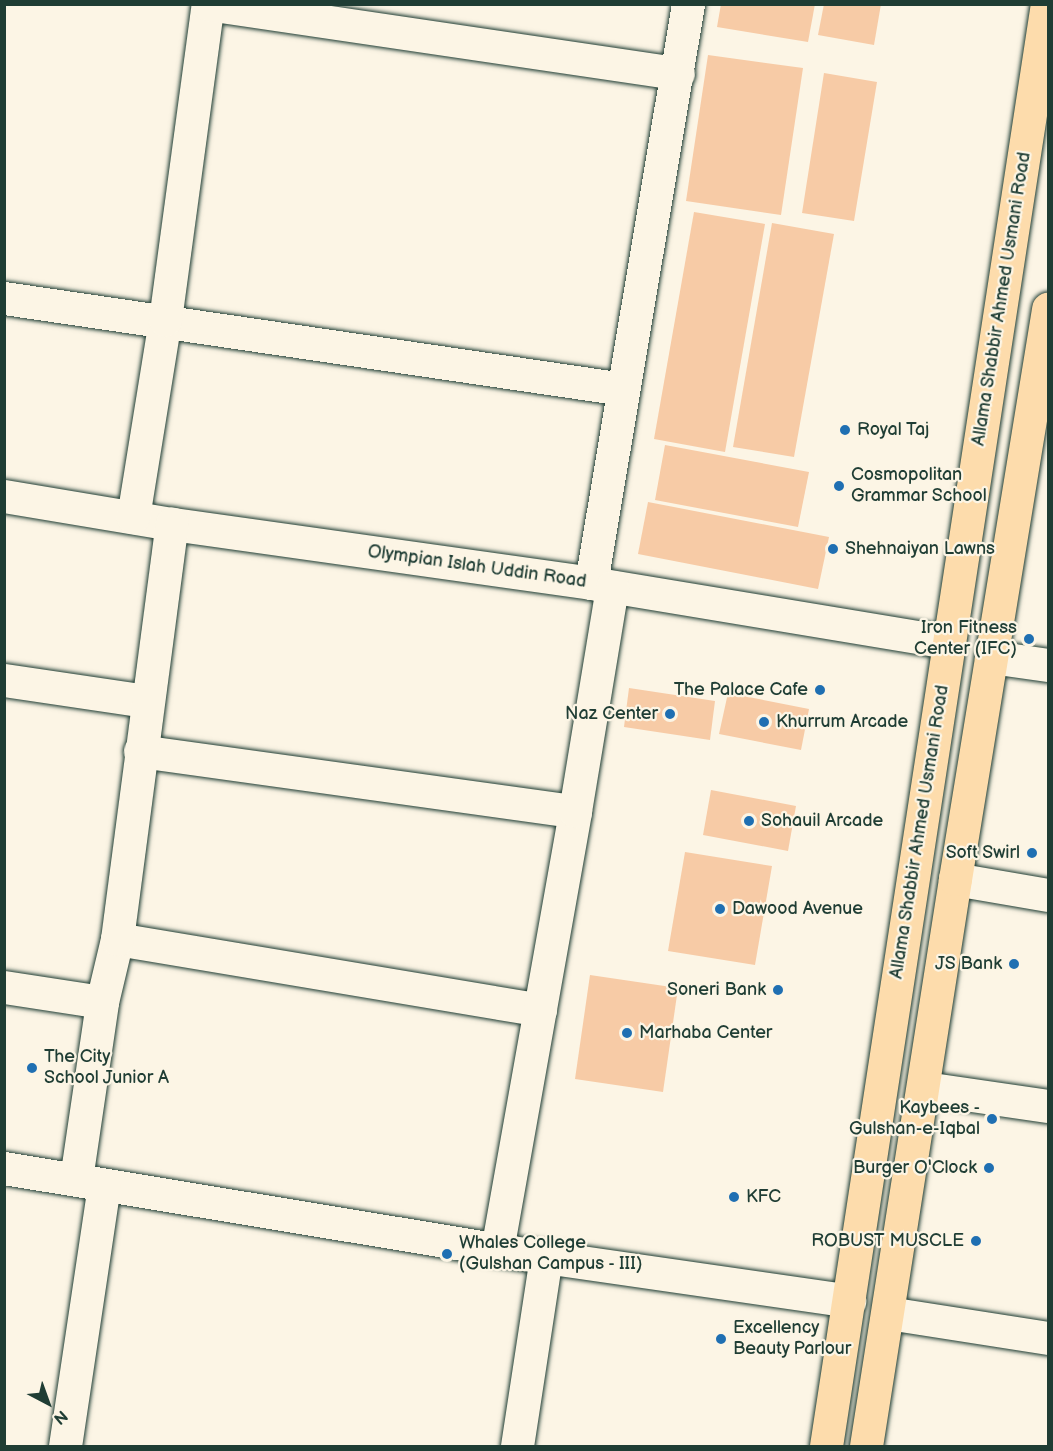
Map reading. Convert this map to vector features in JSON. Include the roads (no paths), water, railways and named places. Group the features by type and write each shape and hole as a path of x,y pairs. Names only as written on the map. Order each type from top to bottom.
{"main road":[{"name":"Allama Shabbir Ahmed Usmani Road","path":"826,1446 1047,4"},
{"path":"866,1446 1048,309"}],"street":[{"path":"133,517 165,320 208,4 678,73"},
{"path":"497,1250 575,812 623,389 688,4"},
{"path":"4,298 623,389"},
{"name":"Olympian Islah Uddin Road","path":"4,496 172,524 602,585 949,642"},
{"path":"65,1446 90,1183 102,1002 117,939 140,751 172,524"},
{"path":"991,657 1048,665"},
{"path":"4,680 147,701"},
{"path":"140,751 575,812"},
{"path":"955,879 1048,895"},
{"path":"117,939 540,1010"},
{"path":"4,987 102,1002"},
{"path":"924,1088 1048,1106"},
{"path":"4,1168 497,1250 849,1301"},
{"path":"517,1446 546,1257"},
{"path":"888,1313 1048,1338"}],"place":[{"name":"Royal Taj","path":"845,430"},
{"name":"Cosmopolitan Grammar School","path":"839,486"},
{"name":"Shehnaiyan Lawns","path":"833,549"},
{"name":"Iron Fitness Center (IFC)","path":"1029,639"},
{"name":"The Palace Cafe","path":"820,690"},
{"name":"Naz Center","path":"670,714"},
{"name":"Khurrum Arcade","path":"764,722"},
{"name":"Sohauil Arcade","path":"749,821"},
{"name":"Soft Swirl","path":"1032,853"},
{"name":"Dawood Avenue","path":"720,909"},
{"name":"JS Bank","path":"1014,964"},
{"name":"Soneri Bank","path":"778,990"},
{"name":"Marhaba Center","path":"627,1033"},
{"name":"The City School Junior A","path":"32,1068"},
{"name":"Kaybees - Gulshan-e-Iqbal","path":"992,1119"},
{"name":"Burger O'Clock","path":"989,1168"},
{"name":"KFC","path":"734,1197"},
{"name":"ROBUST MUSCLE","path":"976,1241"},
{"name":"Whales College (Gulshan Campus - III)","path":"447,1254"},
{"name":"Excellency Beauty Parlour","path":"721,1339"}]}
